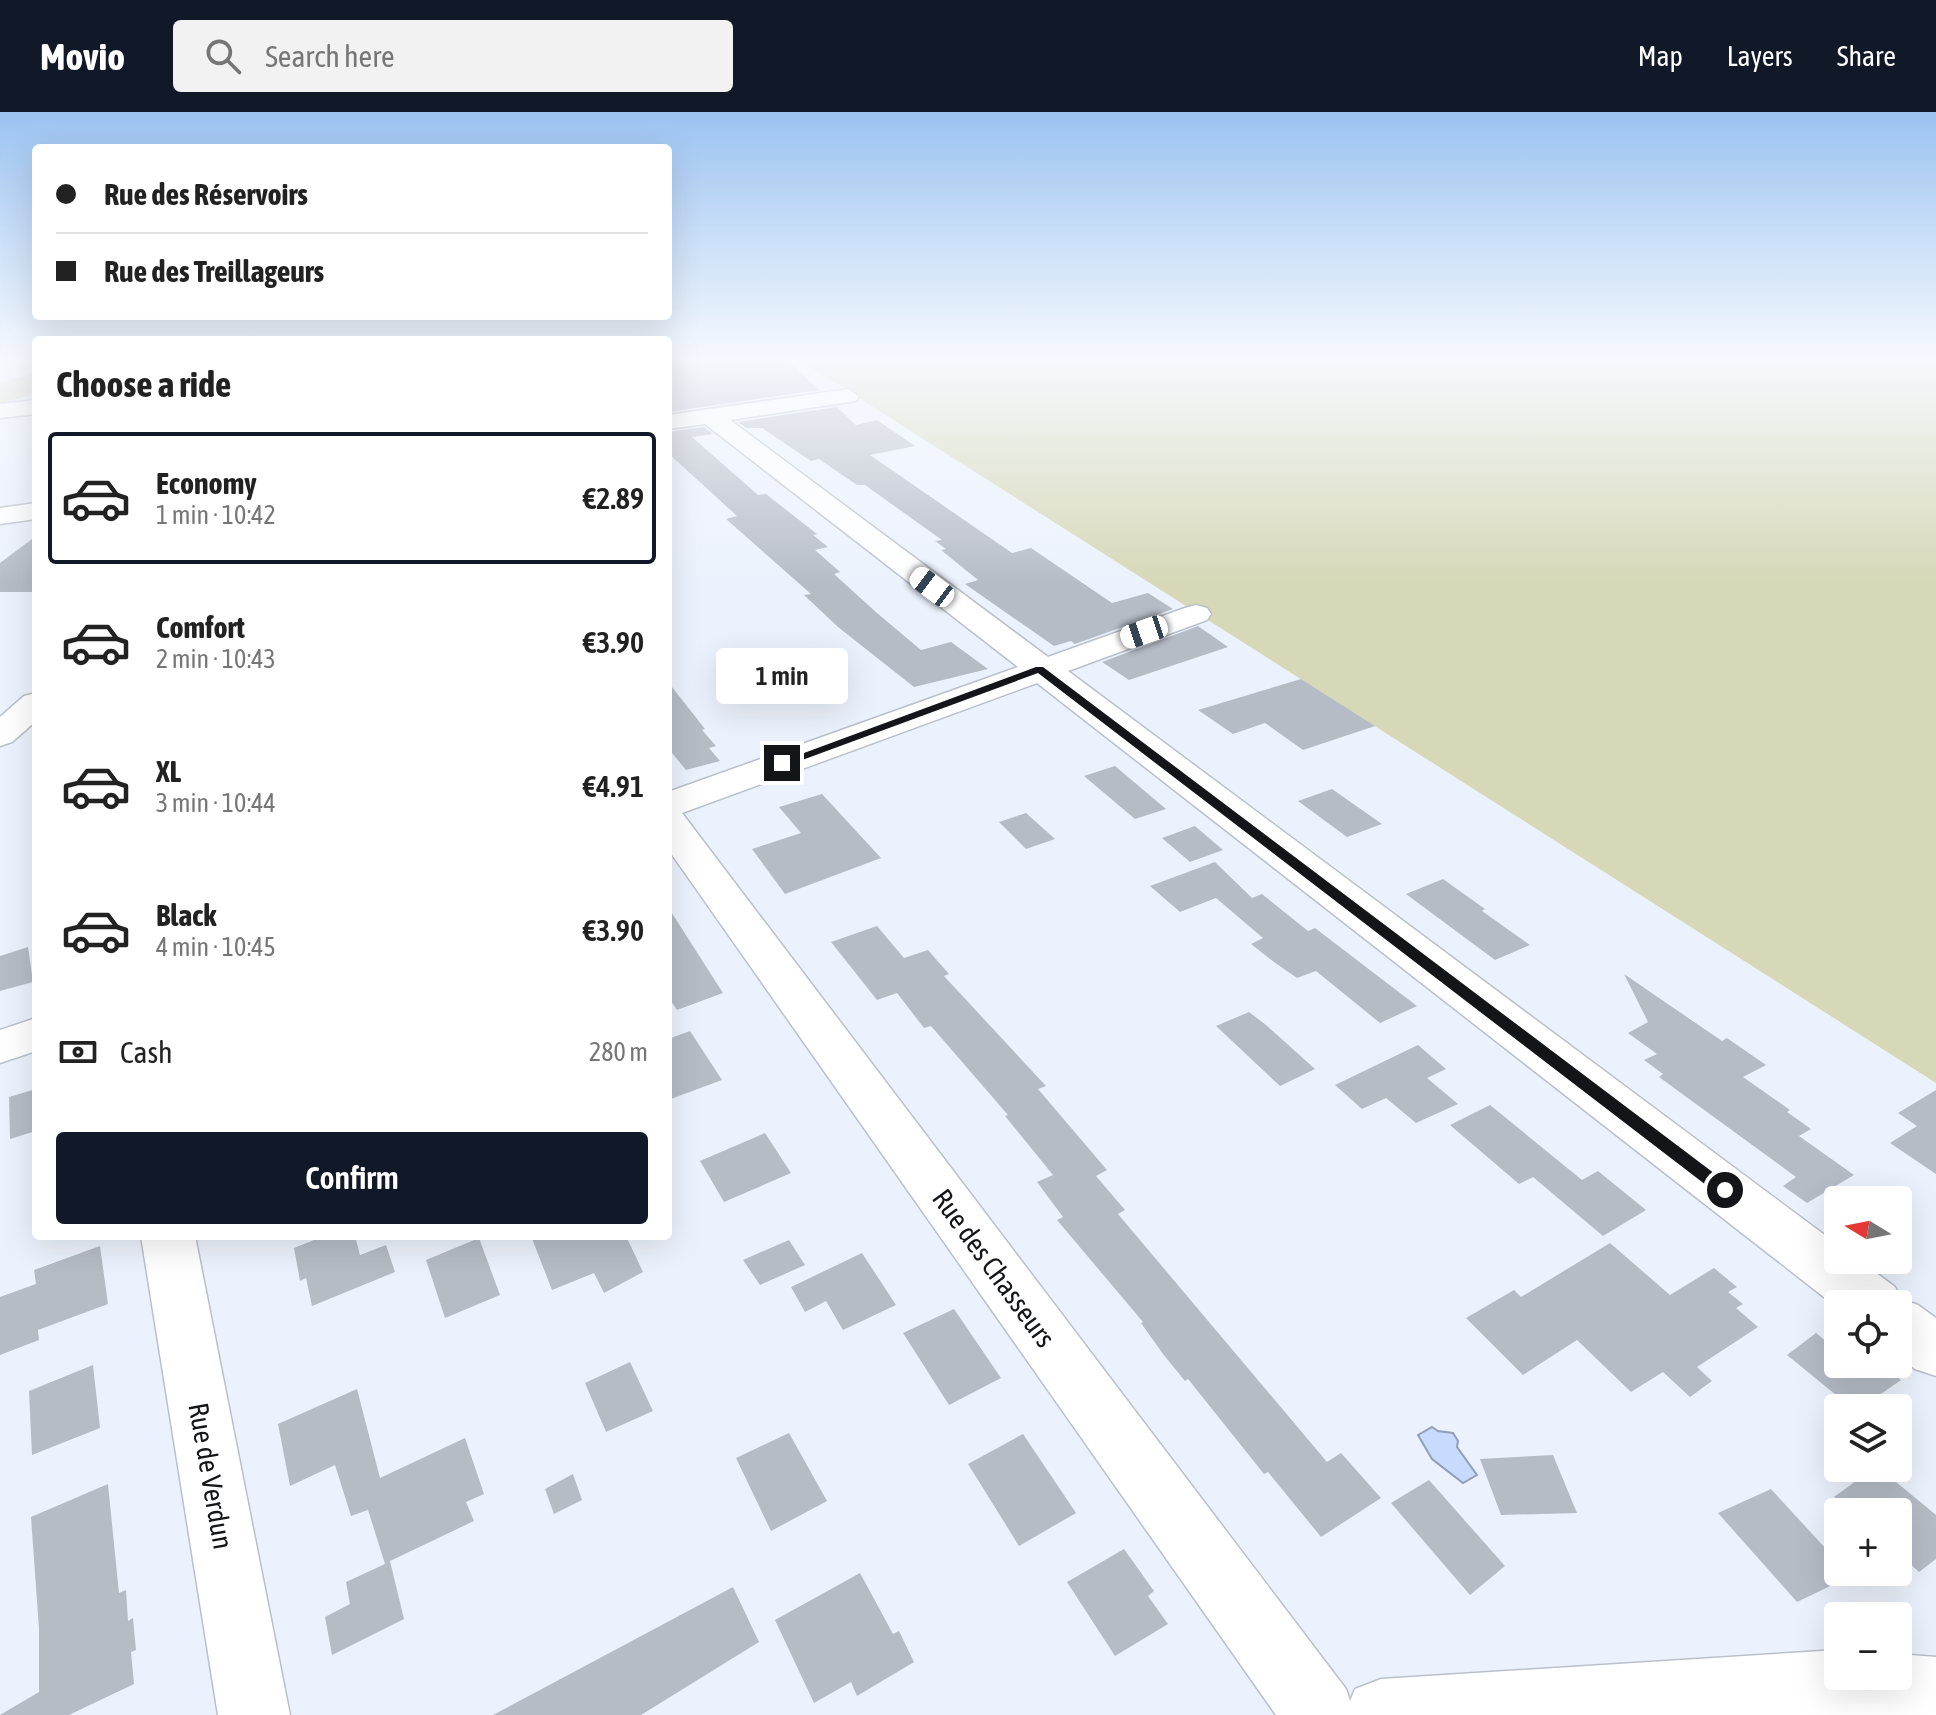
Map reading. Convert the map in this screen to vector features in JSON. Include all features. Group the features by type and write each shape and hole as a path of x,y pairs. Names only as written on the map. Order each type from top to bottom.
{"street":[{"path":"734,435 1857,1290"},
{"path":"0,516 32,511"},
{"path":"0,533 32,511"},
{"path":"672,804 1196,614"},
{"path":"0,735 32,707"},
{"name":"Rue des Chasseurs","path":"672,826 1320,1715"},
{"path":"0,1047 32,1035"},
{"name":"Rue de Verdun","path":"169,1240 254,1715"},
{"path":"1912,1333 1936,1351"},
{"path":"1381,1715 1838,1686 1936,1693"}],"green space":[{"path":"917,435 1936,435 1936,1083"}],"water":[{"path":"1432,1427 1453,1433 1458,1441 1457,1447 1477,1475 1463,1483 1432,1459 1418,1435"}],"building":[{"path":"672,435 707,435 692,437 758,495 766,494 817,534 813,535 828,547 815,550 840,572 834,574 921,650 951,642 988,669 914,687 838,627 804,595 811,594 726,519 737,516 672,457"},
{"path":"772,435 899,435 915,446 870,455 1012,553 1031,548 1112,603 1148,593 1173,609 1075,644 1071,641 1054,646 965,584 978,580 941,550 946,549 935,541 942,540 865,485 857,485 819,459 811,461"},
{"path":"32,539 32,592 0,592 0,563"},
{"path":"1198,626 1228,647 1129,680 1102,662"},
{"path":"1301,679 1375,726 1303,750 1265,723 1233,734 1198,710"},
{"path":"672,687 705,729 702,730 716,746 709,748 720,761 686,770 672,753"},
{"path":"1115,766 1166,809 1135,819 1084,776"},
{"path":"1332,789 1382,824 1347,837 1298,801"},
{"path":"822,794 881,858 785,894 752,849 801,833 779,807"},
{"path":"1026,813 1055,839 1026,849 999,822"},
{"path":"1195,826 1223,850 1190,862 1162,838"},
{"path":"1215,862 1252,898 1262,894 1308,931 1315,928 1417,1006 1380,1023 1316,971 1297,978 1274,962 1251,944 1263,938 1216,898 1180,912 1150,886"},
{"path":"1443,879 1530,945 1495,960 1406,894"},
{"path":"672,913 723,993 677,1010 672,1003"},
{"path":"877,926 904,958 928,950 949,974 944,976 1046,1086 1038,1089 1107,1170 1096,1176 1125,1210 1118,1214 1327,1462 1341,1453 1381,1498 1321,1537 1268,1472 1264,1474 1188,1379 1185,1381 1143,1322 1057,1220 1063,1217 1037,1182 1053,1175 1005,1116 1008,1115 931,1026 924,1028 897,993 877,1000 831,942"},
{"path":"28,947 32,982 0,991 0,956"},
{"path":"1624,974 1722,1041 1727,1038 1766,1065 1743,1077 1811,1129 1799,1136 1854,1175 1836,1186 1824,1186 1824,1193 1807,1203 1783,1186 1796,1177 1659,1077 1663,1074 1644,1060 1657,1054 1628,1033 1648,1022"},
{"path":"1249,1012 1315,1069 1280,1086 1216,1026"},
{"path":"690,1031 722,1080 672,1099 672,1038"},
{"path":"1418,1045 1446,1069 1427,1078 1458,1104 1416,1123 1386,1098 1362,1109 1335,1085"},
{"path":"32,1090 32,1132 10,1139 9,1097"},
{"path":"1936,1090 1936,1174 1890,1143 1917,1126 1898,1113"},
{"path":"1490,1105 1582,1180 1598,1171 1646,1210 1603,1236 1533,1177 1519,1184 1450,1125"},
{"path":"765,1133 791,1173 724,1202 700,1161"},
{"path":"314,1240 356,1240 360,1255 386,1245 395,1272 312,1306 306,1278 300,1281 294,1248"},
{"path":"480,1240 500,1295 445,1318 426,1260"},
{"path":"533,1240 628,1240 643,1272 604,1293 594,1273 552,1290"},
{"path":"789,1240 805,1265 760,1285 743,1260"},
{"path":"1610,1243 1670,1295 1714,1268 1737,1287 1728,1292 1743,1304 1736,1308 1758,1327 1697,1367 1712,1381 1690,1397 1663,1372 1631,1392 1577,1340 1523,1375 1466,1318 1514,1290 1521,1297"},
{"path":"100,1246 108,1304 38,1330 39,1340 0,1355 0,1297 36,1284 34,1270"},
{"path":"862,1253 896,1305 843,1330 826,1301 805,1312 791,1287"},
{"path":"954,1309 1001,1378 949,1405 903,1333"},
{"path":"1816,1333 1824,1340 1824,1378 1901,1380 1881,1394 1835,1394 1787,1355"},
{"path":"630,1362 653,1411 606,1432 585,1383"},
{"path":"93,1365 100,1428 32,1455 29,1391"},
{"path":"357,1389 380,1478 465,1438 484,1494 466,1502 474,1521 390,1561 404,1619 332,1655 325,1617 350,1604 346,1582 385,1564 368,1510 351,1516 335,1465 290,1486 278,1424"},
{"path":"789,1433 827,1501 771,1531 736,1458"},
{"path":"1023,1434 1076,1513 1019,1546 968,1464"},
{"path":"1553,1455 1577,1513 1501,1515 1480,1459"},
{"path":"573,1474 582,1500 554,1514 545,1489"},
{"path":"1429,1480 1505,1566 1470,1595 1391,1503"},
{"path":"1855,1482 1896,1482 1936,1515 1936,1559 1919,1572 1912,1566 1912,1498 1834,1497"},
{"path":"108,1484 119,1593 126,1590 128,1621 133,1618 136,1650 131,1652 134,1684 69,1715 0,1715 39,1692 39,1629 31,1517"},
{"path":"1771,1489 1824,1547 1824,1586 1830,1586 1797,1602 1718,1513"},
{"path":"1124,1549 1154,1591 1148,1596 1168,1624 1115,1656 1067,1582"},
{"path":"860,1573 893,1634 899,1631 914,1662 857,1696 851,1682 814,1703 775,1620"},
{"path":"733,1587 759,1642 641,1715 493,1715"}],"route":[{"path":"782,763 1039,669 1725,1190"}]}
